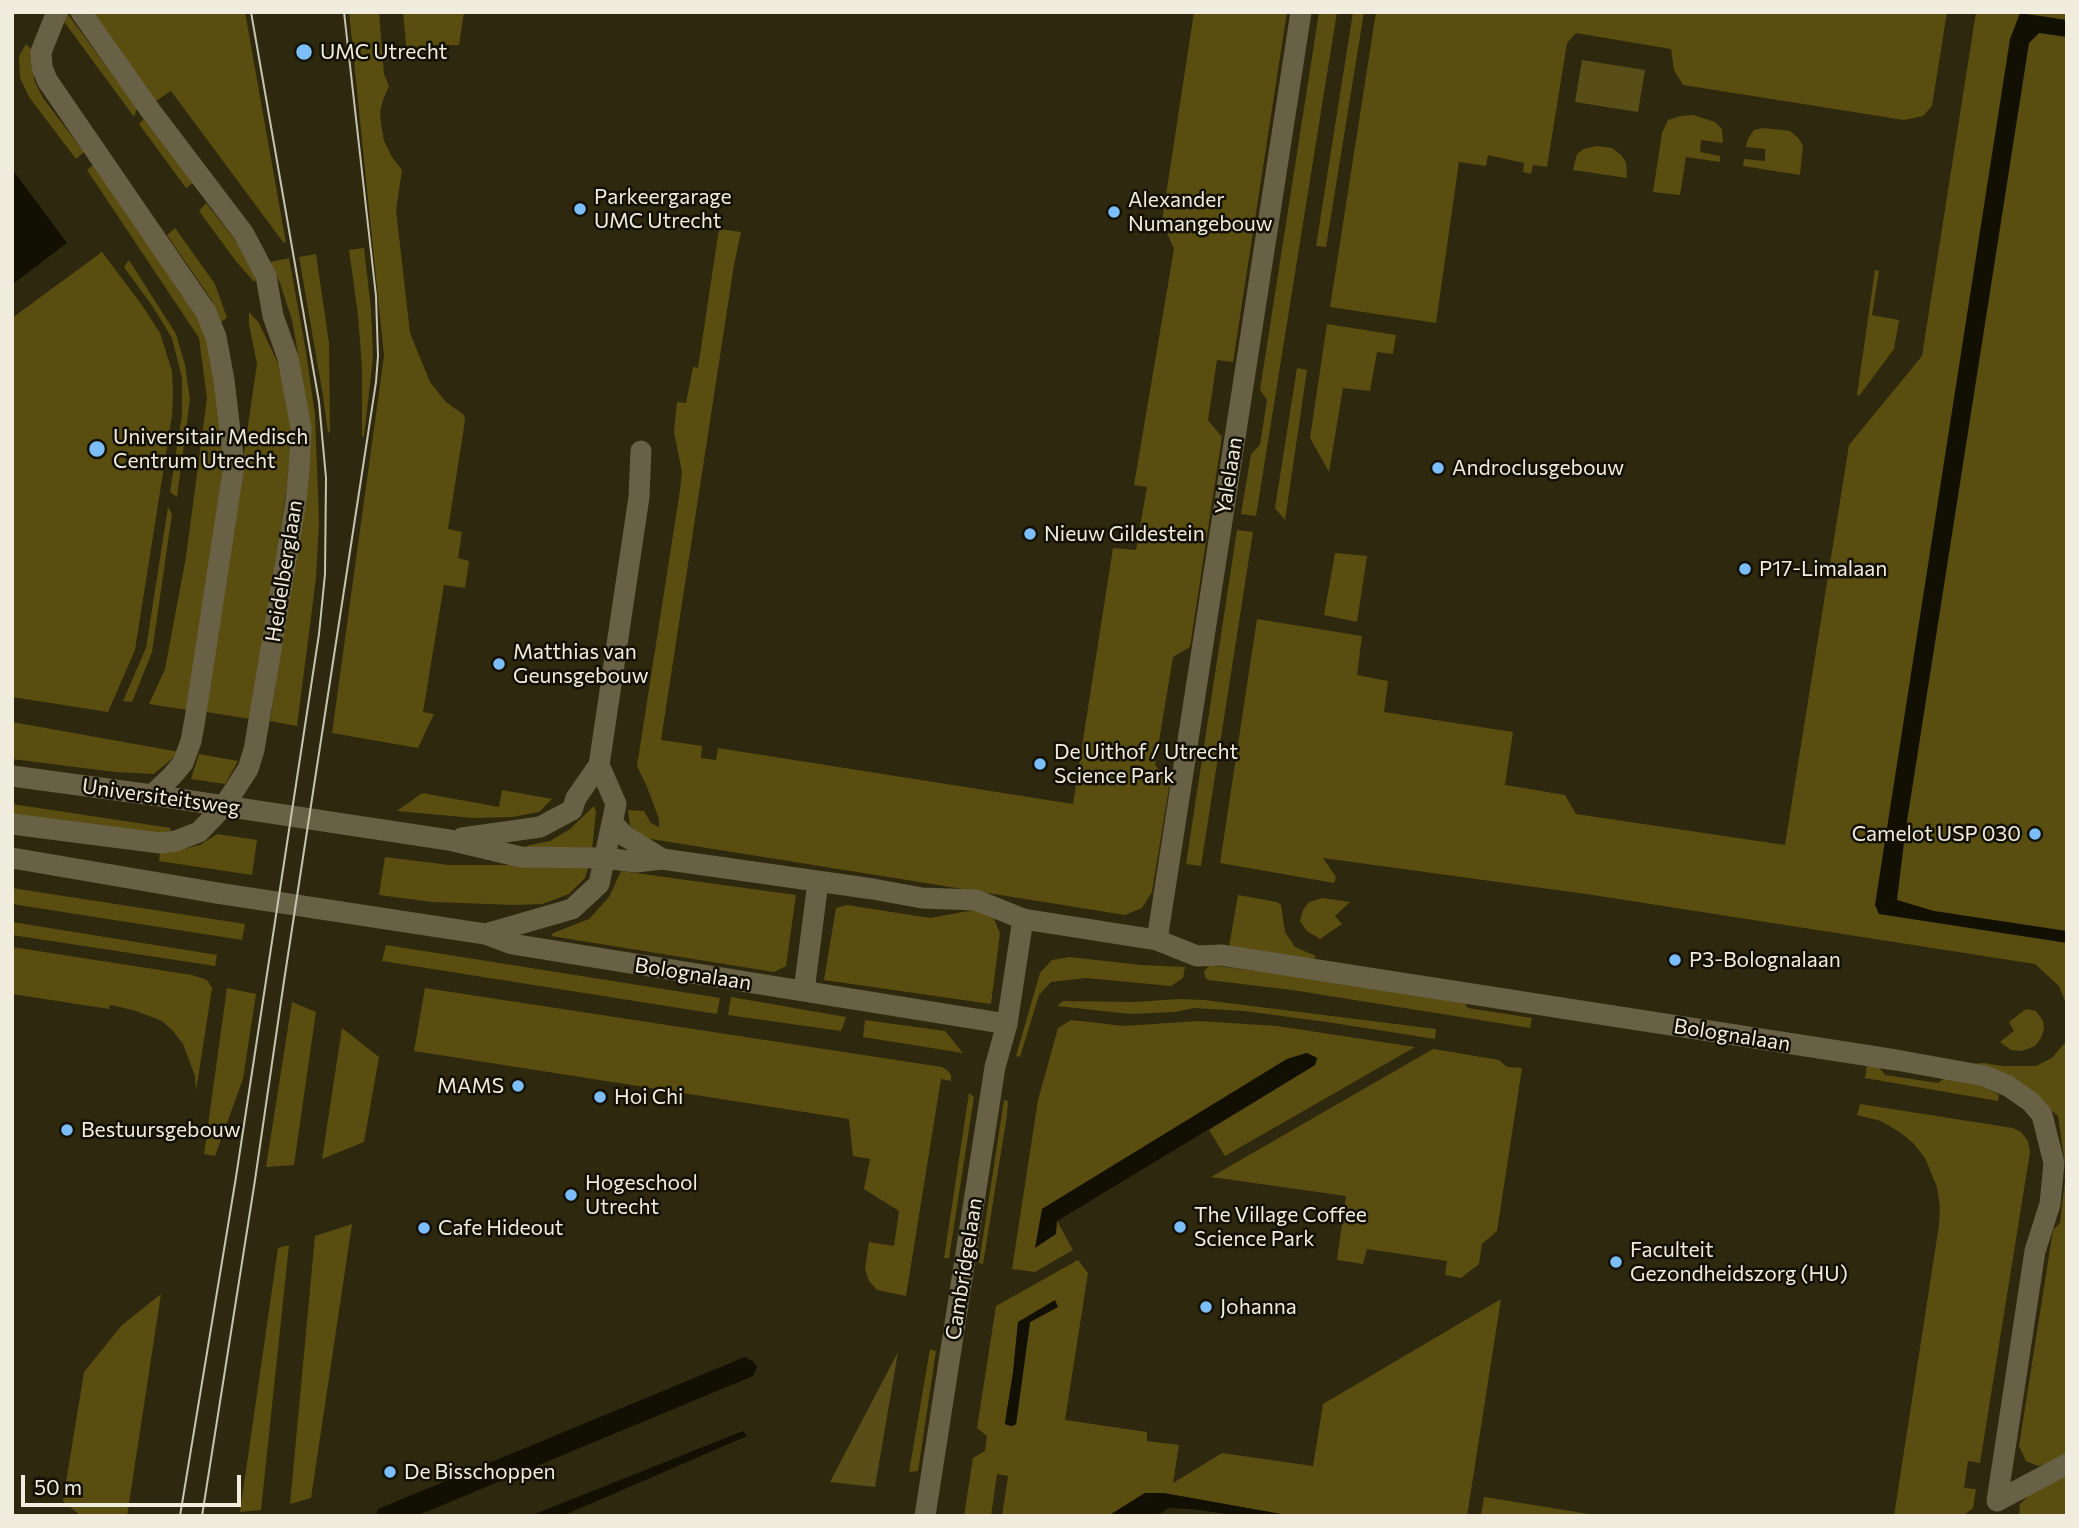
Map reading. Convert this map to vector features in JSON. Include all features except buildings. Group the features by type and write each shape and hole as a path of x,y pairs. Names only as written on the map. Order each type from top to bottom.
{"street":[{"path":"57,12 41,52 42,67 47,80 206,312 216,337 224,380 234,465 195,719 183,762 152,795"},
{"name":"Heidelberglaan","path":"12,824 160,844 199,832 225,806 248,769 258,729 299,471 301,428 295,392 288,358 273,316 266,276 257,256 244,234 150,110 81,12"},
{"name":"Yalelaan","path":"1157,940 1301,12"},
{"path":"449,840 540,827 572,810 576,798 598,765 639,498 641,451"},
{"path":"485,934 572,909 598,884 616,804 598,765"},
{"name":"Universiteitsweg","path":"12,776 311,819"},
{"name":"Bolognalaan","path":"311,819 449,840 521,857 605,858 636,862 662,859 922,898 976,900 1023,919 1157,940 1197,956 1221,955 1985,1076 2008,1086 2031,1102 2042,1115 2054,1163 2050,1204 2035,1251 1997,1501 2067,1464"},
{"path":"612,823 625,836 662,859"},
{"name":"Bolognalaan","path":"12,858 485,934 512,944 1007,1024"},
{"path":"804,992 818,882"},
{"path":"1007,1024 1023,919"},
{"name":"Cambridgelaan","path":"925,1516 995,1067 1007,1024"}],"shaded area":[{"path":"57,12 67,13 137,108 134,117"},
{"path":"90,12 245,12 286,243 171,91 156,101"},
{"path":"349,12 379,12 384,74 389,86 380,112 381,124 384,141 402,170 396,210 410,333 430,382 446,402 464,415 465,421 448,529 462,532 458,558 469,561 465,588 444,585 423,712 434,714 418,748 332,733 384,356"},
{"path":"403,12 464,12 459,45 432,45 407,55"},
{"path":"1194,12 1287,12 1233,362 1217,360 1208,420 1222,437 1190,647 1173,657 1155,765 1170,782 1152,892 1142,908 1125,915 645,838 630,826 628,810 644,811 651,823 659,827 659,819 637,766 682,472 674,432 677,402 686,403 693,367 698,368 719,229 741,232 661,740 702,746 701,758 716,760 718,748 1073,804 1113,548 1136,550 1147,487 1134,485 1174,249 1162,221"},
{"path":"1319,12 1337,12 1256,516 1241,514 1251,454 1260,445 1267,400 1260,390"},
{"path":"1353,12 1364,12 1326,247 1316,246"},
{"path":"1376,12 1947,12 1932,106 1923,116 1904,120 1683,85 1674,70 1671,49 1576,33 1567,43 1547,167 1533,165 1531,174 1523,172 1524,163 1488,155 1486,166 1459,162 1436,323 1330,307"},
{"path":"1976,12 2067,12 2067,1006 2059,986 2035,964 1593,895 1323,858 1336,877 1334,883 1220,863 1257,619 1362,636 1357,675 1388,681 1384,712 1513,732 1505,785 1565,795 1576,814 1785,845 1849,445 1922,356"},
{"path":"2020,13 2067,20 2067,37 2039,33 2029,43 1905,834 1897,900 1934,911 2067,931 2067,943 1879,914 1875,905 2010,39"},
{"path":"26,44 39,57 34,69 34,80 43,98 84,152 76,159 29,97 20,78 19,56"},
{"path":"1582,60 1645,70 1638,112 1575,102"},
{"path":"1693,115 1715,122 1722,129 1723,143 1701,140 1700,152 1720,156 1720,162 1686,157 1680,195 1653,192 1662,133 1668,120"},
{"path":"144,119 193,183 186,188 139,124"},
{"path":"1763,128 1790,131 1798,138 1803,145 1800,175 1743,166 1744,159 1765,161 1765,149 1746,147 1754,130"},
{"path":"1597,146 1612,148 1621,155 1626,162 1627,178 1573,170 1577,154"},
{"path":"98,161 207,330 225,452 219,515 187,710 149,704 165,669 186,557 207,398 199,338 87,170"},
{"path":"12,169 67,243 14,283 12,280"},
{"path":"206,203 239,245 258,278 254,282 199,211"},
{"path":"175,228 215,284 227,318 221,322 211,299 167,235"},
{"path":"364,248 373,358 362,437 362,367 349,250"},
{"name":"Universitair Medisch Centrum Utrecht","path":"102,252 160,333 172,371 173,393 172,416 135,650 108,712 12,697 12,318"},
{"path":"316,254 329,343 328,433 299,257"},
{"path":"289,258 315,414 319,522 316,578 297,726 270,721 308,462 298,354 292,320 270,262"},
{"path":"129,260 176,334 185,365 190,399 177,497 170,492 182,415 182,378 172,338 124,267"},
{"path":"1875,270 1879,271 1872,315 1899,320 1894,349 1859,396 1857,395"},
{"path":"249,312 259,323 278,363 291,410 289,474 251,719 206,712 257,364"},
{"path":"1327,324 1396,335 1393,354 1377,352 1370,391 1343,388 1329,472 1310,438"},
{"path":"1297,368 1307,370 1285,520 1275,508"},
{"path":"168,507 172,514 152,652 132,702 123,701 146,648"},
{"path":"1237,530 1253,532 1201,866 1186,864"},
{"path":"1335,553 1367,556 1357,622 1324,615"},
{"path":"12,722 180,752 154,774 115,772 12,759"},
{"path":"199,754 238,761 225,784 191,779"},
{"path":"502,790 552,799 539,812 512,817 473,818 397,811 422,793 499,807"},
{"path":"12,804 171,828 170,831 150,834 12,815"},
{"path":"594,806 596,812 592,849 536,849 525,846 550,841 570,829"},
{"path":"217,834 257,840 252,875 159,861 160,853 200,845"},
{"path":"385,857 449,865 589,865 585,878 569,894 542,904 432,902 379,895"},
{"path":"621,871 796,895 786,966 774,972 551,936 589,919 609,897"},
{"path":"12,888 245,924 242,940 12,904"},
{"path":"1238,895 1281,905 1285,932 1295,947 1316,956 1313,960 1229,947"},
{"path":"1322,898 1350,902 1335,916 1342,924 1320,939 1307,931 1300,921 1309,902"},
{"path":"847,905 930,918 974,910 994,919 1000,933 991,1004 824,980 836,908"},
{"path":"12,922 217,955 215,966 12,935"},
{"path":"386,945 720,998 717,1014 382,961"},
{"path":"12,947 192,975 207,980 212,988 196,1091 195,1076 183,1044 162,1021 116,1006 110,1005 109,1009 12,994"},
{"path":"1070,957 1185,967 1183,978 1171,986 1086,978 1051,982 1039,995 1020,1057 1016,1056 1040,973 1052,960"},
{"path":"1210,965 1461,998 1468,1008 1532,1018 1530,1028 1292,990 1208,980 1204,971"},
{"path":"227,988 256,994 243,1079 215,1156 204,1154"},
{"path":"425,988 942,1067 947,1070 951,1081 941,1079 906,1296 877,1290 869,1281 865,1269 869,1242 894,1246 899,1211 864,1189 870,1159 853,1156 849,1119 414,1051"},
{"path":"731,997 846,1017 841,1031 728,1015"},
{"path":"1178,999 1436,1029 1435,1039 1244,1011 1194,1008 1175,1012 1130,1014 1057,1006 1063,1001 1135,1002"},
{"path":"292,1002 316,1012 294,1165 266,1167"},
{"path":"2026,1009 2036,1011 2043,1021 2041,1038 2035,1046 2022,1051 2011,1050 2000,1042 2014,1031 2009,1022"},
{"path":"865,1020 945,1031 963,1053 863,1037"},
{"path":"1071,1020 1124,1026 1198,1021 1277,1026 1415,1047 1225,1156 1209,1130 1315,1065 1317,1058 1307,1053 1287,1059 1042,1209 1057,1221 1073,1250 1035,1272 1012,1269 1038,1100 1058,1028"},
{"path":"342,1028 379,1057 364,1142 322,1159"},
{"path":"2067,1040 2067,1454 2038,1466 2026,1461 2019,1446 2053,1230 2060,1223 2066,1171 2058,1116 2014,1080 1972,1064 2036,1066 2052,1058"},
{"path":"1433,1049 1499,1060 1507,1067 1522,1068 1497,1231 1482,1244 1479,1264 1461,1278 1445,1275 1447,1261 1367,1249 1363,1264 1337,1260 1346,1196 1211,1177"},
{"path":"1307,1053 1317,1058 1315,1065 1057,1221 1056,1234 1035,1248 1042,1209 1287,1059"},
{"path":"1867,1065 1878,1066 1885,1075 1938,1083 1948,1076 1982,1085 1999,1095 1998,1101 1865,1078"},
{"path":"969,1093 974,1097 949,1258 944,1258"},
{"path":"1004,1100 1008,1101 1007,1115 983,1264 979,1263"},
{"path":"1860,1104 2013,1128 2021,1132 2028,1141 2030,1152 1980,1463 1968,1461 1964,1488 1976,1489 1973,1508 1963,1516 1894,1516 1940,1207 1937,1187 1925,1158 1901,1133 1881,1121 1857,1115"},
{"path":"352,1224 311,1498 290,1504 315,1236"},
{"path":"289,1245 261,1510 240,1512 278,1248"},
{"path":"1078,1260 1088,1273 1065,1420 1147,1432 1147,1441 1179,1445 1173,1483 1222,1453 1313,1466 1323,1404 1501,1299 1467,1516 1292,1516 1163,1493 1145,1493 1108,1516 1002,1516 1008,1476 997,1474 991,1516 964,1516 973,1458 985,1451 987,1436 977,1428 996,1306","holes":["1057,1307 1030,1322 1016,1424 1012,1426 1005,1423 1018,1322"]},
{"path":"161,1294 127,1516 81,1516 63,1501 84,1372 122,1325"},
{"path":"1055,1300 1058,1307 1030,1322 1016,1424 1007,1425 1005,1423 1018,1322"},
{"path":"930,1349 936,1351 918,1471 909,1472"},
{"path":"898,1352 875,1487 830,1482"},
{"path":"745,1357 757,1367 753,1376 416,1516 376,1516 378,1509"},
{"path":"743,1431 747,1436 562,1516 530,1516"},
{"path":"2067,1472 2067,1516 2019,1516 2020,1504 2033,1491"},
{"path":"1145,1493 1163,1493 1292,1516 1240,1516 1169,1508 1156,1516 1108,1516"},
{"path":"1484,1497 1497,1499 1601,1516 1481,1516"}],"tram line":[{"path":"180,1516 236,1177 319,634 325,574 326,478 319,402 251,12"},
{"path":"202,1516 376,382 376,296 344,12"}],"place":[{"name":"UMC Utrecht","path":"304,52"},
{"name":"Parkeergarage UMC Utrecht","path":"580,209"},
{"name":"Alexander Numangebouw","path":"1114,212"},
{"name":"Universitair Medisch Centrum Utrecht","path":"97,449"},
{"name":"Androclusgebouw","path":"1438,468"},
{"name":"Nieuw Gildestein","path":"1030,534"},
{"name":"P17-Limalaan","path":"1745,569"},
{"name":"Matthias van Geunsgebouw","path":"499,664"},
{"name":"De Uithof / Utrecht Science Park","path":"1040,764"},
{"name":"Camelot USP 030","path":"2035,834"},
{"name":"P3-Bolognalaan","path":"1675,960"},
{"name":"MAMS","path":"518,1086"},
{"name":"Hoi Chi","path":"600,1097"},
{"name":"Bestuursgebouw","path":"67,1130"},
{"name":"Hogeschool Utrecht","path":"571,1195"},
{"name":"The Village Coffee Science Park","path":"1180,1227"},
{"name":"Cafe Hideout","path":"424,1228"},
{"name":"Faculteit Gezondheidszorg (HU)","path":"1616,1262"},
{"name":"Johanna","path":"1206,1307"},
{"name":"De Bisschoppen","path":"390,1472"}]}
